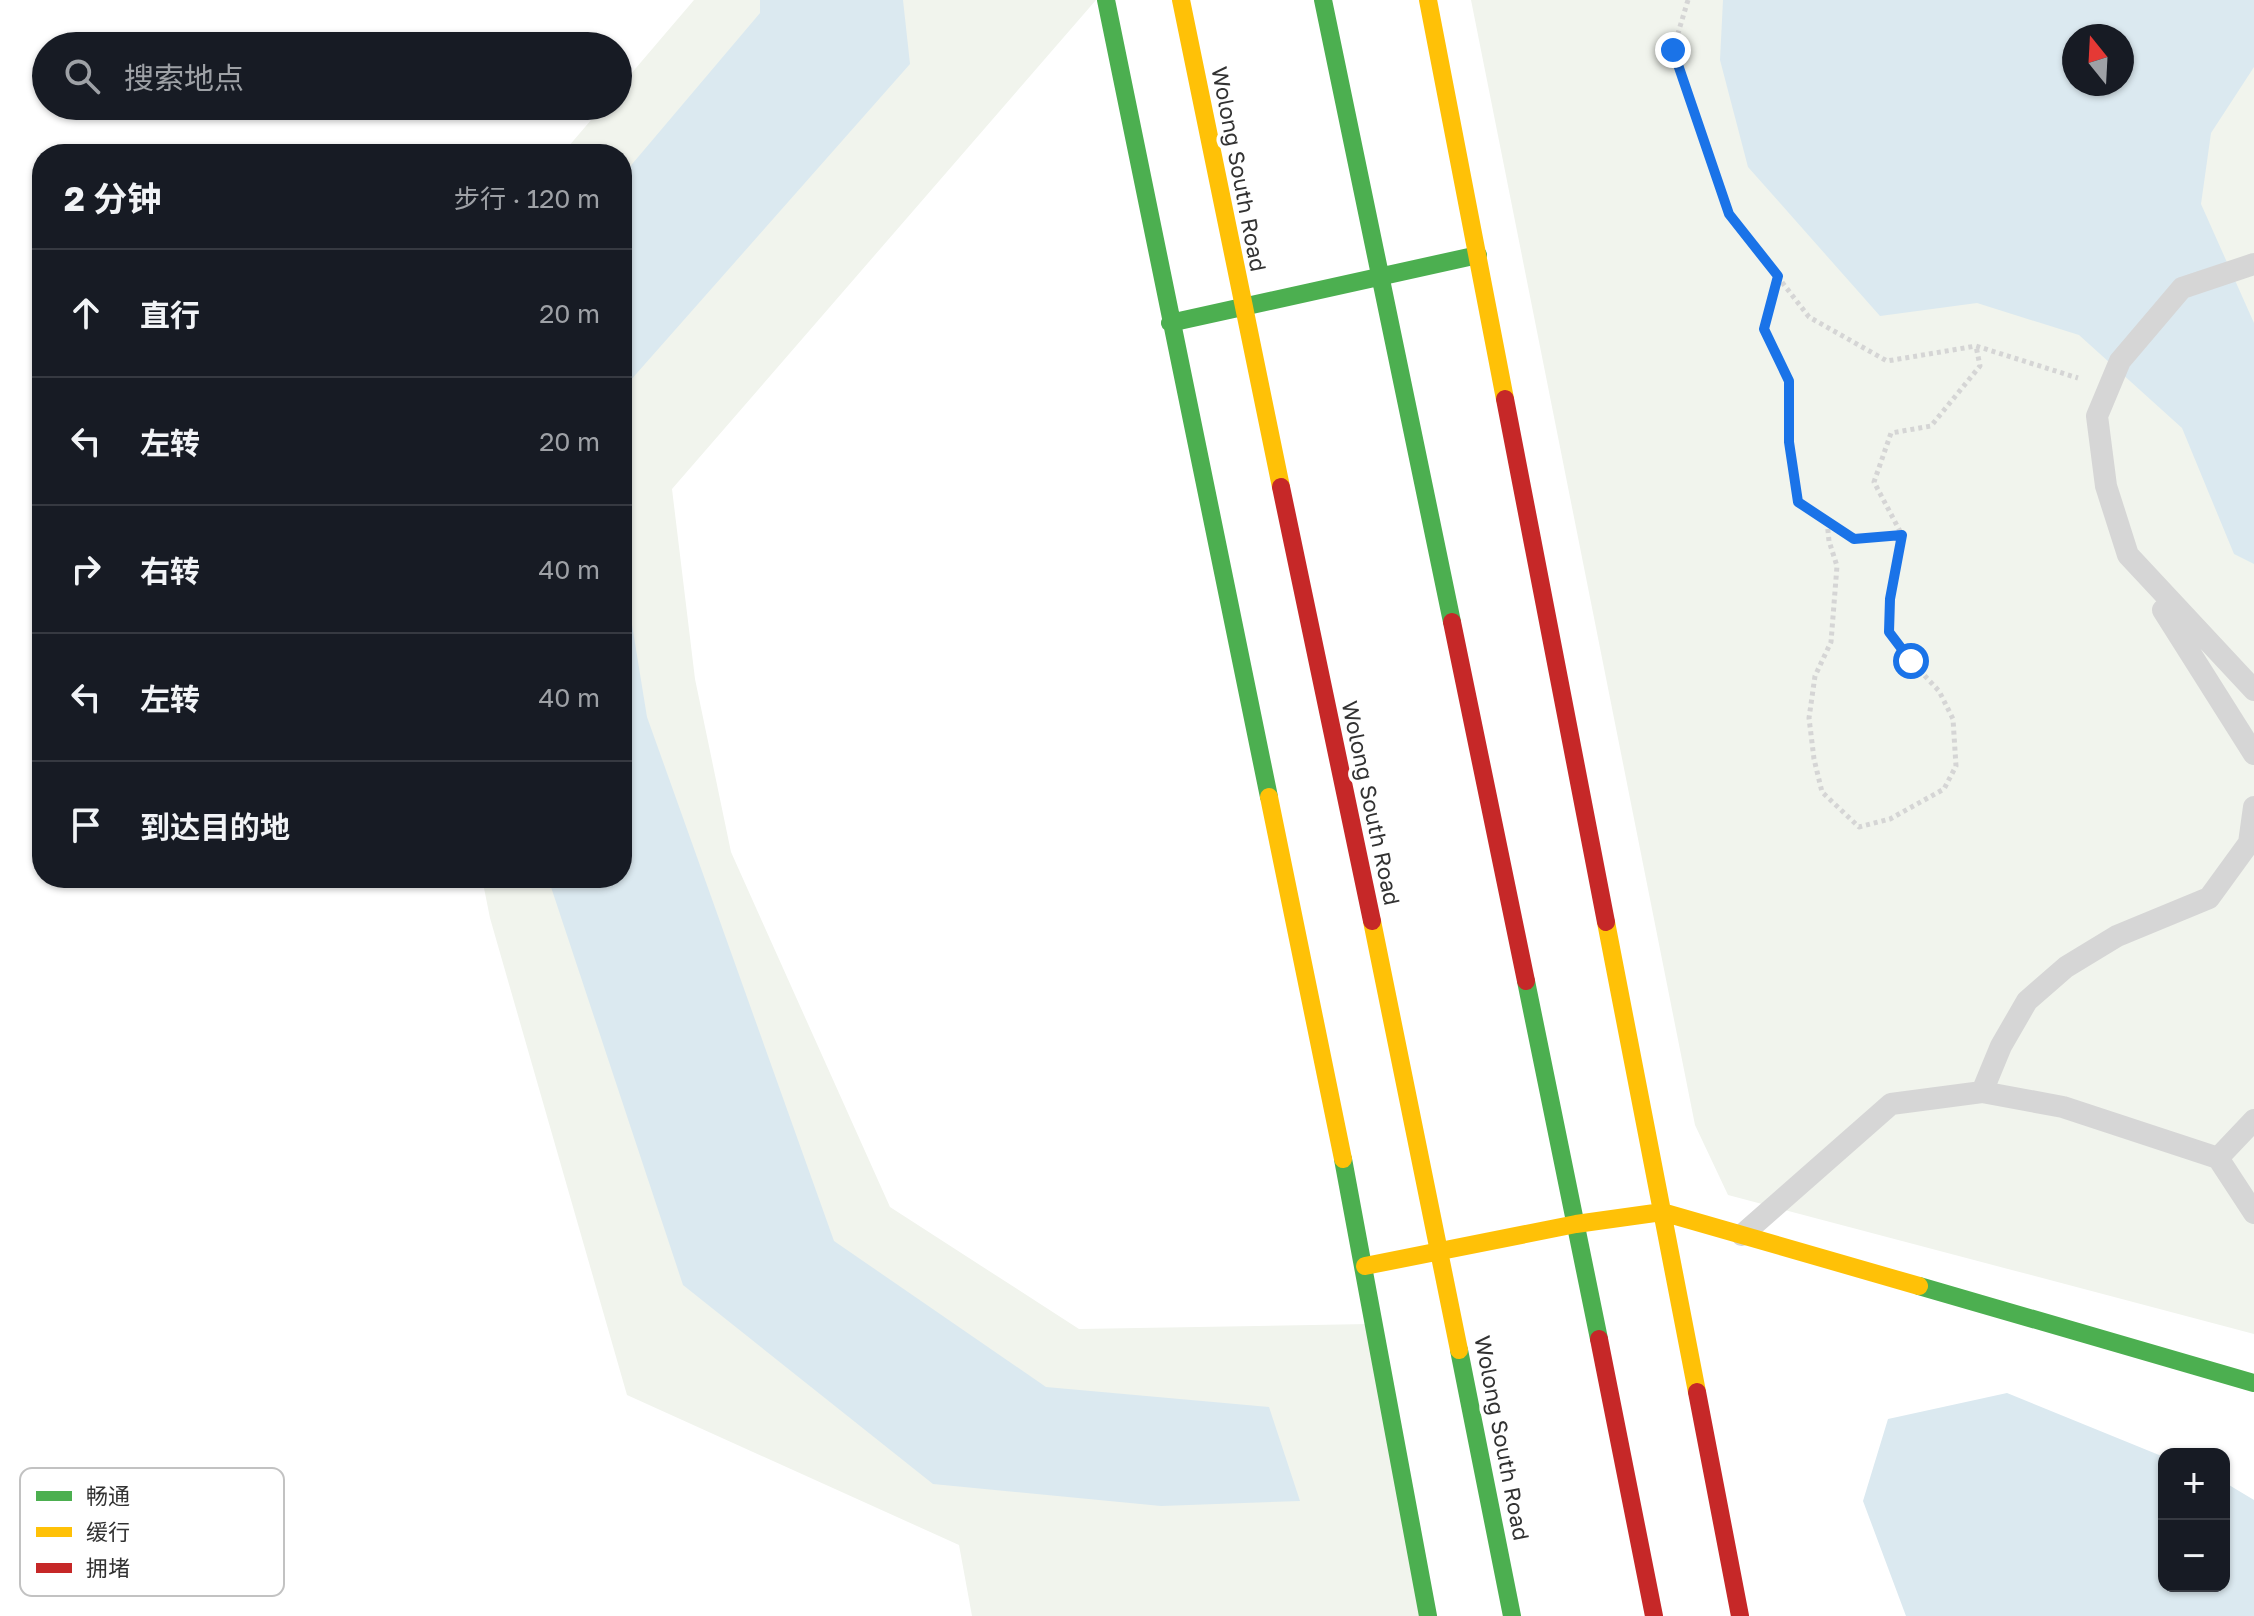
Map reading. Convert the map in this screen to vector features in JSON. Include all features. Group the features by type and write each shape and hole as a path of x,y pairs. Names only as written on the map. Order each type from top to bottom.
{"main road":[{"path":"1106,0 1365,1266 1428,1616"},
{"name":"Wolong South Road","path":"1181,0 1441,1251 1512,1616"},
{"path":"1323,0 1654,1616"},
{"path":"1428,0 1740,1616"},
{"path":"1170,323 1478,255"},
{"path":"1365,1266 1576,1224 1662,1212 2254,1383"}],"lane":[{"path":"2254,264 2182,288 2120,361 2097,416 2106,486 2128,555 2254,754"},
{"path":"2128,555 2254,690"},
{"path":"1982,1092 2001,1046 2027,1001 2066,967 2117,936 2209,898 2249,843 2254,807"},
{"path":"1742,1235 1891,1104 1982,1092 2063,1107 2218,1158 2254,1213"},
{"path":"2218,1158 2254,1120"}],"path":[{"path":"1688,0 1673,50 1729,214 1809,317 1887,361 1976,346 2025,359 2108,389"},
{"path":"1778,276 1764,329 1789,381 1789,442 1798,502 1854,539 1902,535"},
{"path":"1827,521 1837,566 1831,642 1815,676 1809,718 1822,792 1859,827 1890,819 1944,789 1956,766 1953,719 1939,691 1889,632 1890,599 1902,535 1874,482 1891,433 1931,426 1980,366 1976,346"}],"shaded area":[{"path":"694,0 1096,0 672,489 695,679 731,852 890,1207 1079,1329 1369,1324 1428,1616 972,1616 959,1545 627,1395 484,888 632,888 632,144 571,144 591,120 632,120 632,73"},
{"path":"760,0 903,0 910,64 632,379 632,164 760,13"},
{"path":"1471,0 2254,0 2254,1334 1728,1195 1695,1125"},
{"path":"1723,0 2254,0 2254,67 2211,133 2201,204 2254,323 2254,564 2234,554 2182,428 2079,335 1977,303 1880,316 1748,167 1720,60"},
{"path":"632,625 647,717 834,1241 1046,1387 1269,1407 1300,1501 1161,1506 933,1484 683,1285 551,888 632,888"},
{"path":"2007,1393 2158,1455 2158,1592 2230,1592 2230,1486 2254,1500 2254,1616 1906,1616 1863,1501 1888,1419"}],"traffic: fast":[{"path":"1106,0 1269,797"},
{"path":"1323,0 1452,622"},
{"path":"1170,323 1478,255"},
{"path":"1526,981 1599,1339"},
{"path":"1343,1159 1428,1616"},
{"path":"1919,1286 2254,1383"},
{"path":"1459,1350 1512,1616"}],"traffic: slow":[{"path":"1181,0 1281,487"},
{"path":"1428,0 1505,399"},
{"path":"1269,797 1343,1159"},
{"path":"1372,921 1459,1350"},
{"path":"1606,922 1697,1392"},
{"path":"1365,1266 1576,1224 1662,1212 1919,1286"}],"traffic: jam":[{"path":"1505,399 1606,922"},
{"path":"1281,487 1372,921"},
{"path":"1452,622 1526,981"},
{"path":"1599,1339 1654,1616"},
{"path":"1697,1392 1740,1616"}],"route":[{"path":"1673,50 1729,214 1778,276 1764,329 1789,381 1789,442 1798,502 1854,539 1902,535 1890,599 1889,632 1911,661"}]}
